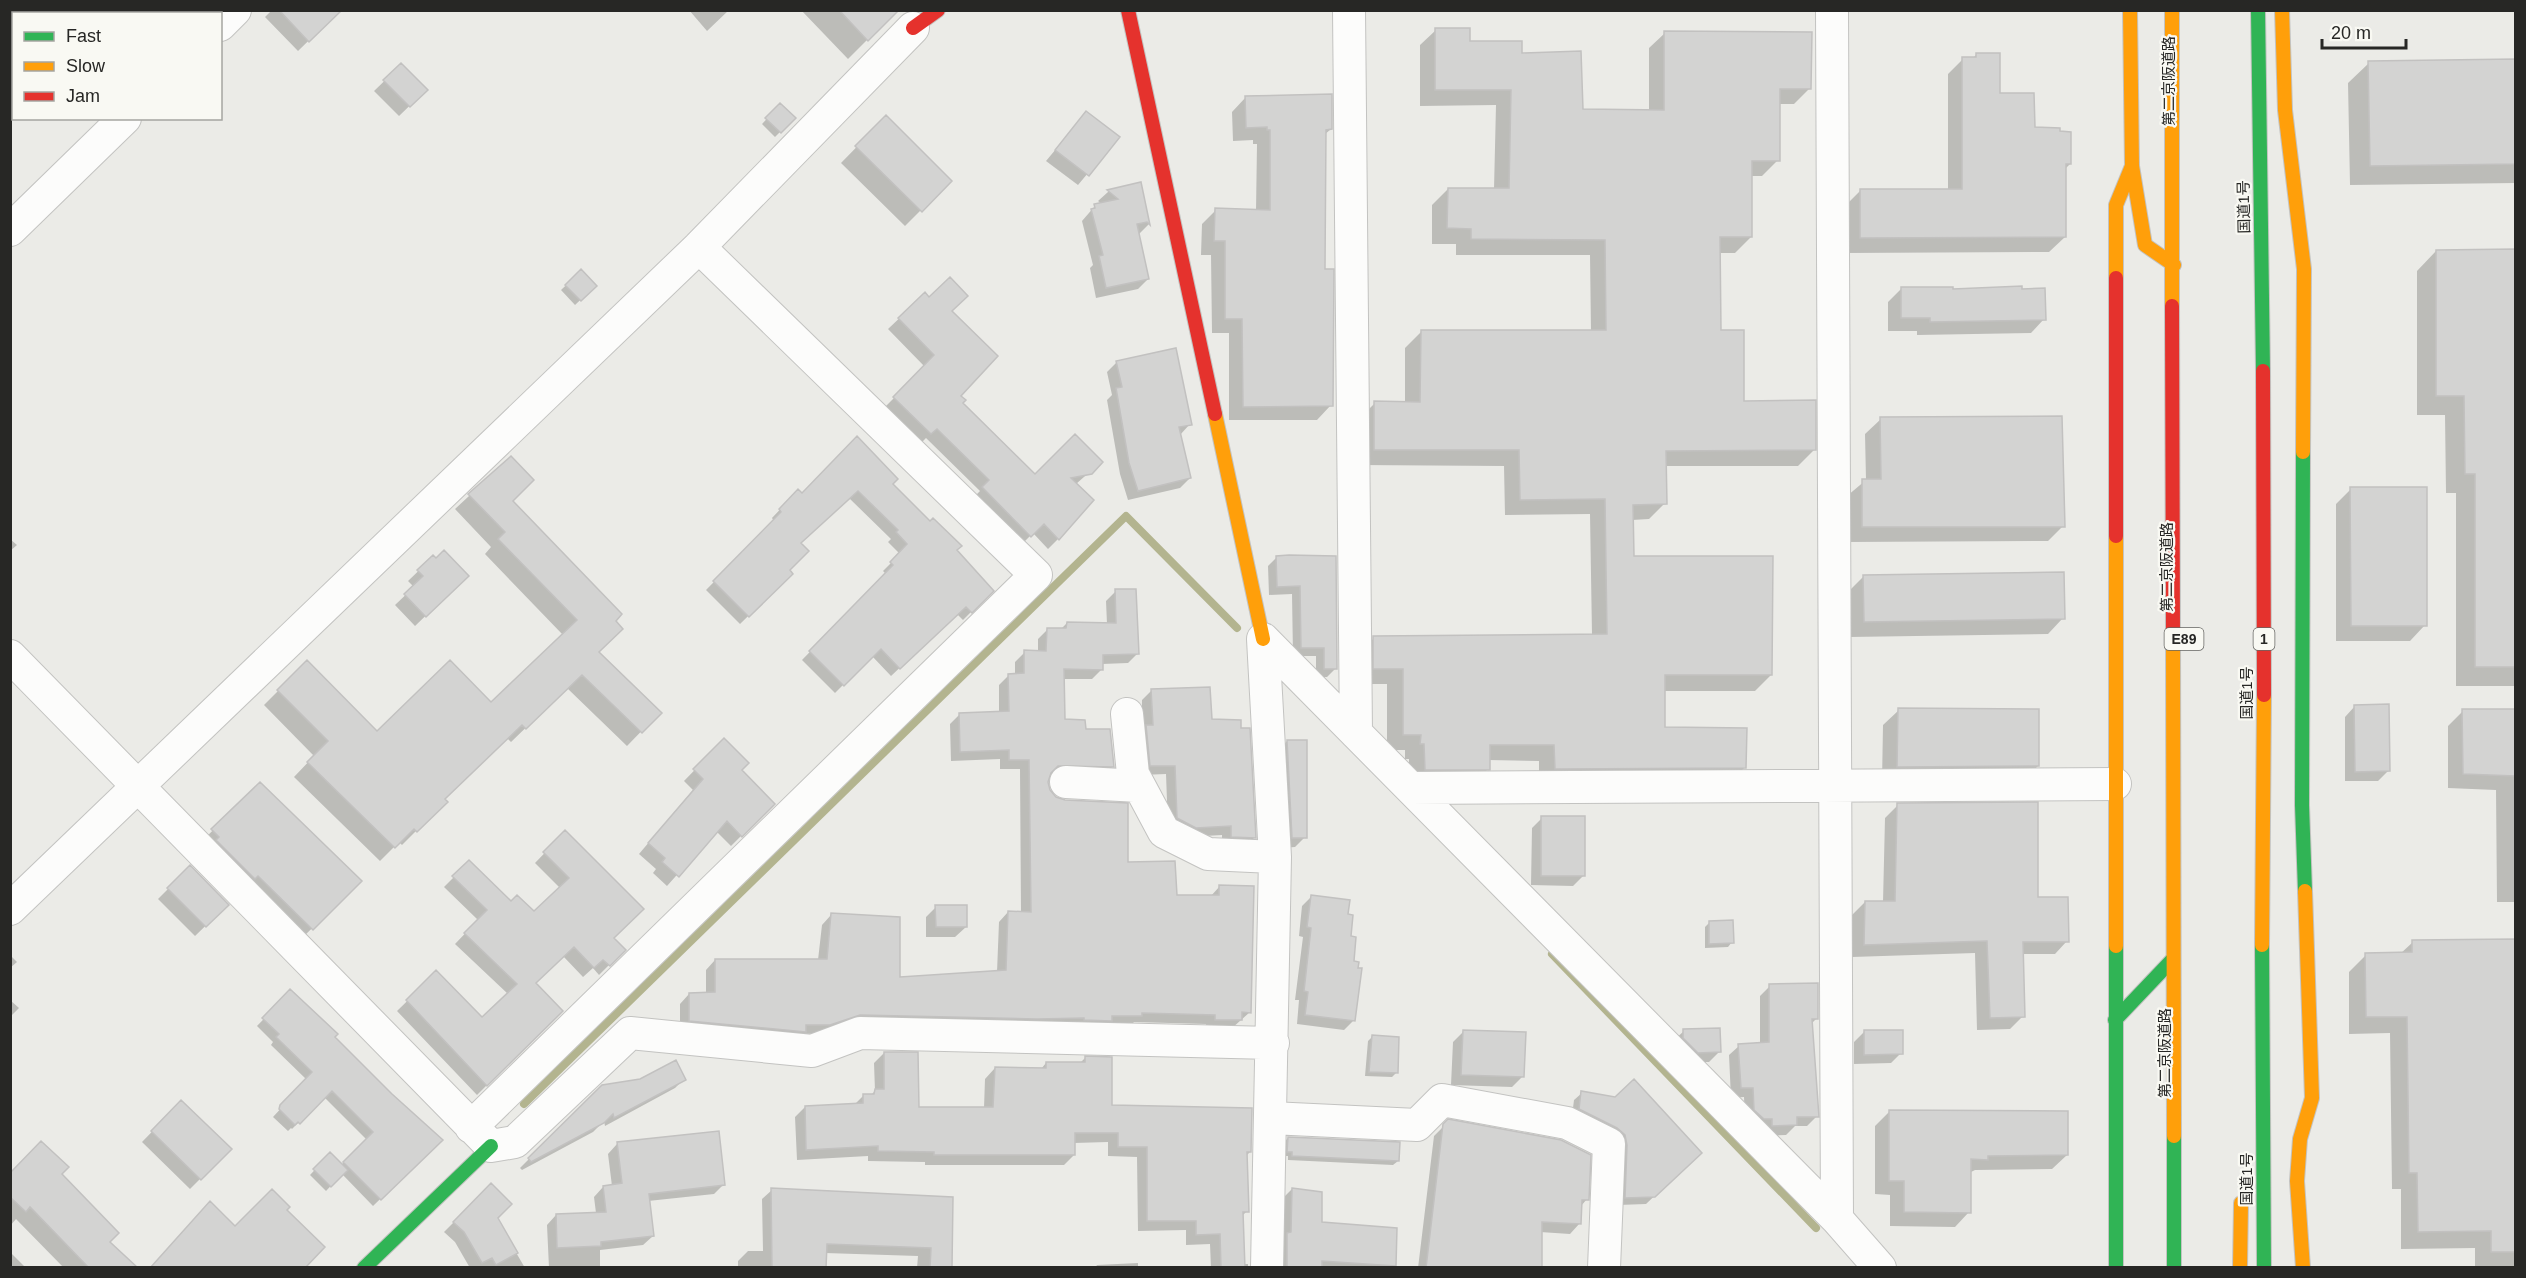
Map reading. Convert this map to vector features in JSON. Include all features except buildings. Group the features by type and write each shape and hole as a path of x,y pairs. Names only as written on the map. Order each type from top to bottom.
{"main road":[{"path":"913,28 938,10"},
{"path":"1128,10 1263,639"},
{"path":"2130,10 2132,166 2145,245 2174,265"},
{"path":"2172,10 2174,1268"},
{"name":"第二京阪道路","path":"2181,1268 2186,10"},
{"path":"2245,10 2245,82"},
{"name":"国道1号","path":"2258,10 2265,555 2262,924 2264,1268"},
{"path":"2282,10 2285,110 2304,269 2302,805 2312,1098 2300,1139"},
{"path":"2116,1268 2116,205 2132,166"},
{"path":"2283,211 2296,187"},
{"path":"2262,293 2276,230"},
{"path":"2262,924 2277,972"},
{"path":"2115,1020 2172,959"},
{"path":"2297,1095 2300,1139 2297,1181 2303,1268"},
{"path":"364,1268 481,1136"},
{"path":"2240,1268 2241,1184"}],"street":[{"path":"222,23 236,10"},
{"path":"1349,10 1356,733"},
{"path":"1832,10 1837,1219"},
{"path":"10,909 699,247 913,28"},
{"path":"10,230 122,120"},
{"path":"481,1136 1036,575 699,247"},
{"path":"1263,639 1837,1219 1880,1268"},
{"path":"1263,639 1275,857 1267,1268"},
{"path":"10,656 481,1136 515,1142 630,1033 812,1051 860,1033 1273,1043"},
{"path":"1126,714 1133,774 1164,832 1208,855 1275,857"},
{"path":"1066,782 1139,786"},
{"path":"1411,788 2115,784"},
{"path":"1271,1118 1417,1125 1442,1100 1567,1123 1609,1144 1604,1268"}],"waterway":[{"path":"524,1104 1126,516 1237,628"},
{"path":"1552,954 1816,1228"}],"traffic: fast":[{"path":"2258,10 2263,371"},
{"path":"2303,452 2302,805 2305,891"},
{"path":"2262,945 2264,1268"},
{"path":"2116,946 2116,1268"},
{"path":"2115,1020 2173,959"},
{"path":"2174,1136 2174,1268"},
{"path":"364,1268 491,1146"}],"traffic: slow":[{"path":"2130,10 2132,166 2145,245 2174,265"},
{"path":"2172,10 2172,306"},
{"path":"2282,10 2285,110 2304,269 2303,452"},
{"path":"2116,278 2116,205 2132,166"},
{"path":"1215,414 1263,639"},
{"path":"2116,536 2116,946"},
{"path":"2173,635 2174,1136"},
{"path":"2262,945 2264,695"},
{"path":"2303,1268 2297,1181 2300,1139 2312,1098 2305,891"},
{"path":"2240,1268 2241,1203"}],"traffic: jam":[{"path":"913,28 938,10"},
{"path":"1128,10 1215,414"},
{"path":"2116,278 2116,536"},
{"path":"2172,306 2173,635"},
{"path":"2263,371 2264,695"}]}
